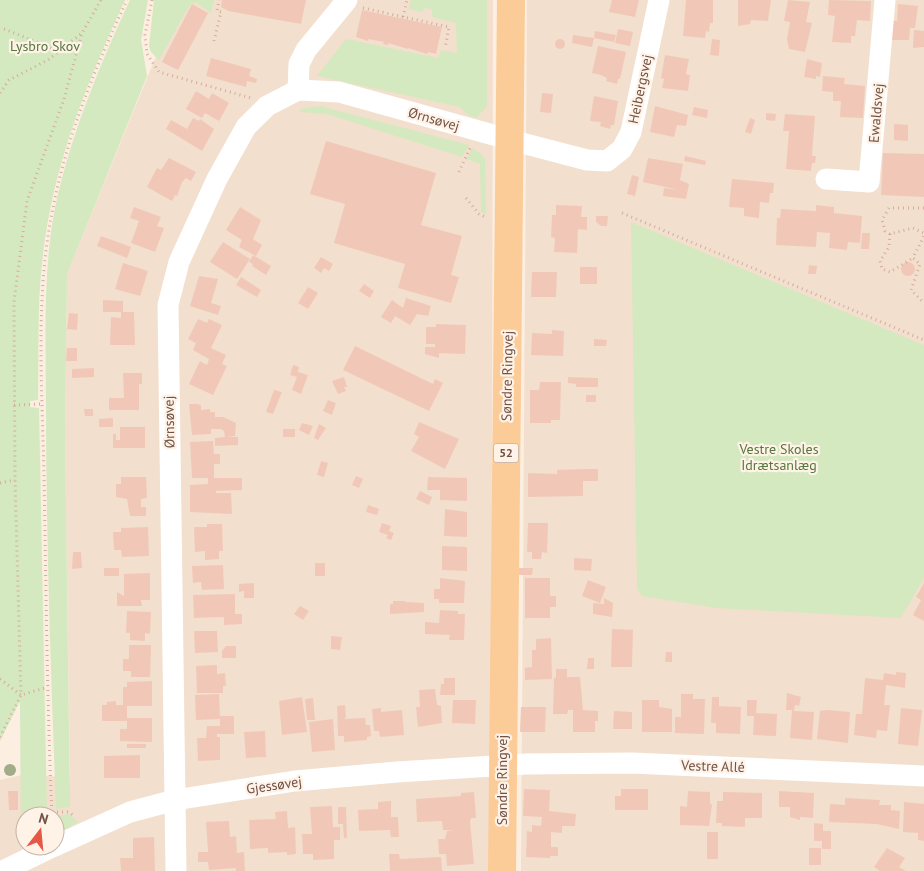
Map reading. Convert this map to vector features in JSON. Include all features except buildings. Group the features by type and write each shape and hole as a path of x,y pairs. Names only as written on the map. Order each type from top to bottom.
{"main road":[{"name":"Søndre Ringvej","path":"502,871 511,0"}],"street":[{"name":"Heibergsvej","path":"510,140 587,160 607,161 622,149 631,132 659,0"},
{"name":"Ewaldsvej","path":"826,179 870,182 885,0"},
{"path":"298,90 298,64 306,50 346,2"},
{"name":"Ørnsøvej","path":"176,871 168,304 179,262 217,179 246,127 266,106 298,90 339,92 510,140"},
{"name":"Vestre Allé","path":"502,765 632,763 924,776"},
{"name":"Gjessøvej","path":"65,841 130,812 175,800 295,781 502,765"},
{"name":"Gjessøvej","path":"3,871 34,856"}],"path":[{"path":"0,737 21,695 14,480 14,302 27,201 61,108 82,33 101,0"},
{"path":"52,806 42,404 43,280 52,208 71,140 98,61 127,0"},
{"path":"152,0 145,35 147,54 159,72 245,96 266,106"},
{"path":"214,41 221,12 217,11 219,0"},
{"path":"404,17 407,0"},
{"path":"346,2 449,27 445,48"},
{"path":"4,30 60,51"},
{"path":"0,93 8,80 60,51 82,33"},
{"path":"459,172 465,156 480,132"},
{"path":"890,234 889,247 880,260 882,269 890,272 913,258 917,246 923,240 924,233 913,228 890,234 885,231 882,220 889,208 924,208"},
{"path":"622,213 924,340"},
{"path":"913,258 920,264 911,290 924,303"},
{"path":"14,405 42,404"},
{"path":"0,483 14,480"},
{"path":"0,679 21,695"},
{"path":"21,695 48,687"},
{"path":"65,813 70,812 80,822"}],"shaded area":[{"path":"179,0 493,0 491,871 0,871 0,780 22,775 70,777 65,435 67,274"},
{"path":"527,0 924,0 924,871 521,871"}],"green space":[{"name":"Lysbro Skov","path":"0,0 125,0 72,128 54,194 40,280 38,400 30,401 30,407 39,408 47,806 21,806 20,701 0,741"},
{"path":"130,0 148,0 141,40 147,76 67,274 65,435 70,807 65,808 65,806 56,806 49,606 46,455 47,272 53,220 64,169 80,120"},
{"path":"154,0 214,0 211,13 195,2 189,6 159,60 151,52 149,46"},
{"path":"411,0 487,0 487,106 476,118 468,115 460,107 317,76 346,39 438,58 441,50 457,53 456,23 432,17 432,9 424,8 422,12 409,9"},
{"path":"320,106 469,145 462,157 327,114 299,112 300,109"},
{"path":"472,148 485,159 486,215 481,212 480,164 467,159"},
{"name":"Vestre Skoles Idrætsanlæg","path":"631,222 924,345 924,578 901,618 716,608 642,596 637,589"},
{"path":"65,814 68,814 78,822 65,830"}]}
